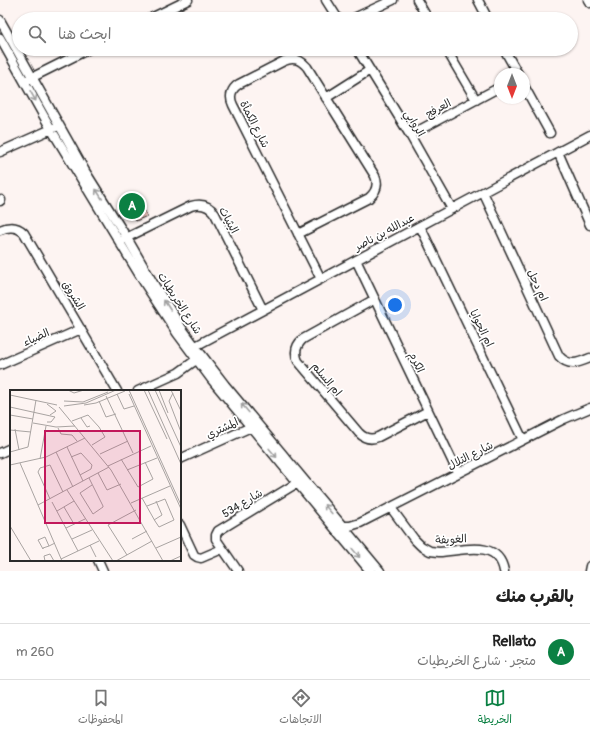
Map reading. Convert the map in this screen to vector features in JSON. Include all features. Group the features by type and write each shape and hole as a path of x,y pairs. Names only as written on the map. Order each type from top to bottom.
{"street":[{"path":"163,12 188,0"},
{"path":"326,0 334,12"},
{"path":"367,12 393,0"},
{"path":"417,0 424,12"},
{"path":"478,0 484,12"},
{"name":"شارع الخريطيات","path":"0,20 12,45"},
{"name":"شارع الخريطيات","path":"0,38 12,56"},
{"name":"شارع الخريطيات","path":"12,56 28,79"},
{"name":"شارع الخريطيات","path":"17,56 28,79 55,127 123,240 168,308 212,380 370,571"},
{"path":"28,79 75,56"},
{"name":"الروابي","path":"361,56 410,135 452,209"},
{"path":"450,56 476,100"},
{"path":"508,56 515,68"},
{"name":"شارع الكمأة","path":"298,234 369,198 376,188 377,180 307,67 302,62 291,59 238,84 231,95 231,102 233,105 298,234 321,279"},
{"path":"326,98 370,70"},
{"name":"العرفج","path":"410,135 494,90"},
{"path":"530,97 550,133"},
{"path":"0,152 55,127"},
{"name":"عبدالله بن ناصر","path":"192,348 590,135"},
{"path":"558,152 590,225"},
{"name":"ام دحل","path":"483,192 559,356 564,360 573,363 590,358"},
{"name":"اليثياث","path":"123,240 191,206 199,204 206,206 215,214 263,310"},
{"name":"ام الحوايا","path":"420,226 524,440"},
{"name":"الشروق","path":"0,230 12,227 24,233 116,390"},
{"name":"الكرم","path":"356,260 458,473"},
{"name":"ام السلم","path":"375,299 303,339 297,347 296,354 298,361 359,434 366,438 372,439 378,437 428,411"},
{"name":"الضياء","path":"0,365 81,328"},
{"path":"140,390 178,373 199,358"},
{"name":"شارع الخريطيات","path":"199,358 225,385 380,571"},
{"name":"شارع التلال","path":"342,526 350,526 360,523 572,415 590,408"},
{"name":"المشتري","path":"181,459 251,426"},
{"path":"0,453 10,448"},
{"name":"شارع 534","path":"238,571 222,549 216,537 216,533 297,483"},
{"name":"الغويفة","path":"391,508 417,543 425,549 439,552 485,549 498,556 504,571"},
{"path":"354,539 354,531 360,523"},
{"path":"181,527 193,553 197,558 203,558 222,549"},
{"path":"98,561 103,571"},
{"path":"589,571 590,566"}],"building":[{"path":"136,194 147,216 136,221 131,211 126,214 120,202"}],"place":[{"name":"Rellato","path":"132,206"}]}
